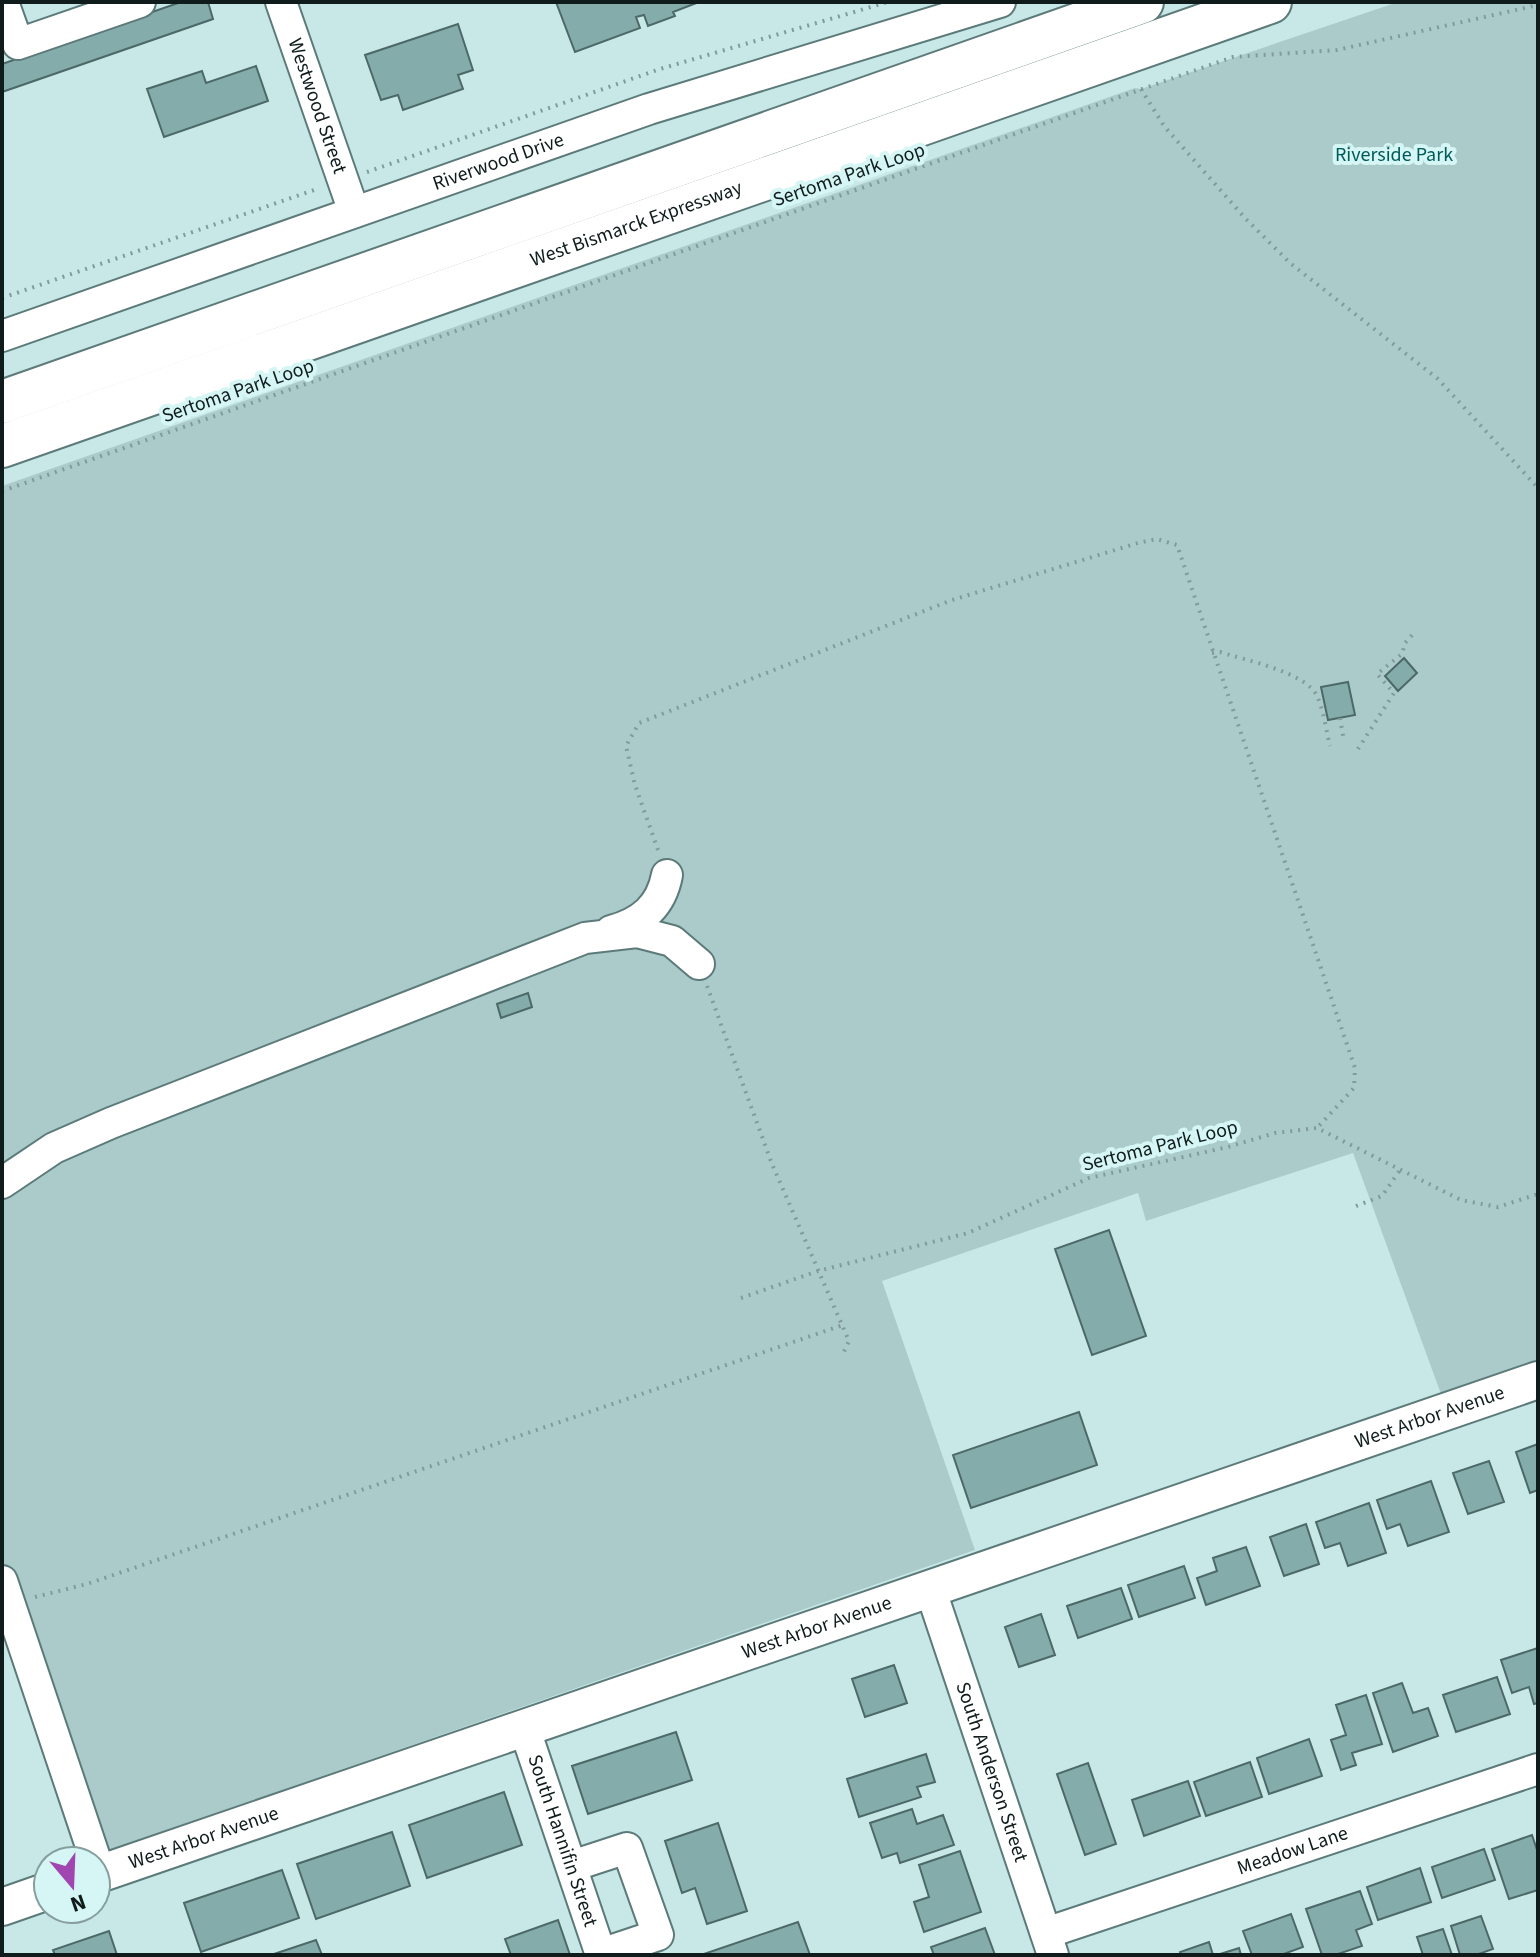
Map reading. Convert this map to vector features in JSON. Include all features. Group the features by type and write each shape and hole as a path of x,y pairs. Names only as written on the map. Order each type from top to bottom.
{"highway":[{"name":"West Bismarck Expressway","path":"2,402 1142,2"},
{"name":"West Bismarck Expressway","path":"2,446 1270,2"}],"main road":[{"name":"West Arbor Avenue","path":"112,1869 1538,1380"},
{"path":"2,1907 32,1897"}],"street":[{"path":"3,2 18,44 140,2"},
{"name":"Westwood Street","path":"281,2 354,212"},
{"name":"Riverwood Drive","path":"2,336 649,109 1000,2"},
{"path":"2,1183 54,1148 111,1123 585,938 623,927 638,920 659,901 667,875"},
{"path":"585,938 637,932 672,941 699,964"},
{"name":"South Anderson Street","path":"930,1588 1049,1944"},
{"path":"6,1591 89,1845"},
{"name":"South Hannifin Street","path":"524,1727 601,1954"},
{"name":"Meadow Lane","path":"1049,1944 1538,1769"},
{"path":"572,1866 627,1848 658,1935 601,1954"}],"path":[{"path":"2,298 660,69 888,2"},
{"name":"Sertoma Park Loop","path":"2,491 1233,57 1337,50 1538,5"},
{"path":"1141,89 1164,126 1245,218 1290,263 1438,379 1538,488"},
{"path":"667,875 635,785 626,746 639,723 952,600 1157,539 1177,545 1355,1068 1354,1088 1317,1128 1461,1200 1498,1207 1538,1194"},
{"path":"1358,749 1394,693 1377,674 1402,654 1405,643 1415,632"},
{"path":"1212,653 1220,652 1297,677 1310,686 1317,695 1330,746"},
{"path":"1340,718 1344,741"},
{"path":"699,964 772,1164 849,1341 842,1356"},
{"name":"Sertoma Park Loop","path":"741,1298 818,1271 968,1233 1089,1178 1228,1147 1275,1133 1317,1128"},
{"path":"1356,1206 1382,1196 1400,1170"},
{"path":"6,1591 87,1584 843,1325"}],"green space":[{"name":"Riverside Park","path":"1398,2 1538,2 1538,1374 1445,1405 1353,1153 1146,1221 1138,1193 882,1281 975,1550 112,1849 112,1845 82,1845 2,1613 2,486 1135,88 1141,89"}],"building":[{"path":"181,2 208,2 213,19 2,92 2,64"},
{"path":"556,2 699,2 673,12 675,16 648,26 644,15 636,17 640,28 575,52"},
{"path":"458,24 473,70 458,75 463,89 403,110 398,95 381,100 365,55"},
{"path":"256,66 268,101 164,137 147,89 202,71 206,83"},
{"path":"1404,658 1417,673 1398,691 1385,676"},
{"path":"1348,682 1355,715 1328,720 1321,687"},
{"path":"528,993 532,1007 501,1018 497,1004"},
{"path":"1109,1230 1146,1336 1092,1355 1055,1249"},
{"path":"1079,1412 1097,1465 971,1508 953,1455"},
{"path":"1538,1444 1538,1490 1530,1493 1516,1452"},
{"path":"1489,1461 1504,1502 1468,1514 1453,1473"},
{"path":"1431,1481 1449,1532 1408,1546 1400,1524 1387,1529 1377,1500"},
{"path":"1369,1503 1386,1553 1348,1566 1340,1543 1325,1548 1316,1522"},
{"path":"1306,1524 1319,1564 1284,1576 1270,1537"},
{"path":"1246,1547 1260,1586 1206,1605 1197,1578 1217,1571 1213,1558"},
{"path":"1184,1566 1195,1598 1139,1617 1128,1585"},
{"path":"1121,1588 1132,1619 1078,1638 1067,1606"},
{"path":"1041,1614 1055,1655 1019,1667 1005,1627"},
{"path":"1538,1648 1538,1703 1534,1704 1529,1687 1512,1693 1501,1660"},
{"path":"894,1665 907,1703 865,1717 852,1679"},
{"path":"1497,1677 1510,1714 1456,1732 1443,1695"},
{"path":"1402,1683 1413,1713 1428,1708 1438,1736 1393,1752 1373,1693"},
{"path":"1366,1695 1382,1744 1352,1753 1356,1765 1341,1770 1331,1740 1346,1735 1336,1705"},
{"path":"676,1732 692,1780 588,1814 572,1766"},
{"path":"1309,1739 1322,1776 1269,1794 1257,1758"},
{"path":"926,1754 935,1782 917,1787 921,1797 859,1817 847,1779"},
{"path":"1250,1762 1262,1797 1206,1816 1194,1782"},
{"path":"1088,1763 1116,1844 1085,1855 1057,1774"},
{"path":"1188,1781 1200,1816 1144,1836 1132,1800"},
{"path":"504,1792 522,1845 427,1878 409,1825"},
{"path":"912,1809 917,1824 943,1815 954,1845 900,1863 897,1853 882,1858 870,1823"},
{"path":"718,1823 747,1911 707,1924 695,1888 682,1893 665,1841"},
{"path":"392,1832 410,1886 316,1919 297,1864"},
{"path":"1532,1835 1538,1853 1538,1890 1509,1899 1492,1849"},
{"path":"1484,1849 1495,1880 1442,1898 1432,1867"},
{"path":"960,1851 981,1912 924,1932 914,1902 929,1897 919,1865"},
{"path":"1420,1868 1431,1902 1378,1920 1367,1887"},
{"path":"282,1870 299,1918 201,1952 184,1903"},
{"path":"1360,1891 1372,1924 1356,1930 1362,1946 1335,1955 1322,1955 1306,1909"},
{"path":"1291,1914 1303,1947 1281,1955 1252,1955 1243,1931"},
{"path":"1481,1916 1493,1949 1476,1955 1460,1955 1451,1926"},
{"path":"558,1920 570,1955 511,1955 505,1939"},
{"path":"798,1922 810,1955 701,1955"},
{"path":"985,1928 995,1955 934,1955 931,1947"},
{"path":"1443,1929 1452,1955 1423,1955 1417,1937"},
{"path":"109,1931 117,1955 55,1955 53,1950"},
{"path":"316,1940 322,1955 271,1955"},
{"path":"1209,1942 1213,1955 1181,1955 1180,1952"},
{"path":"1239,1948 1241,1955 1217,1955"}]}
